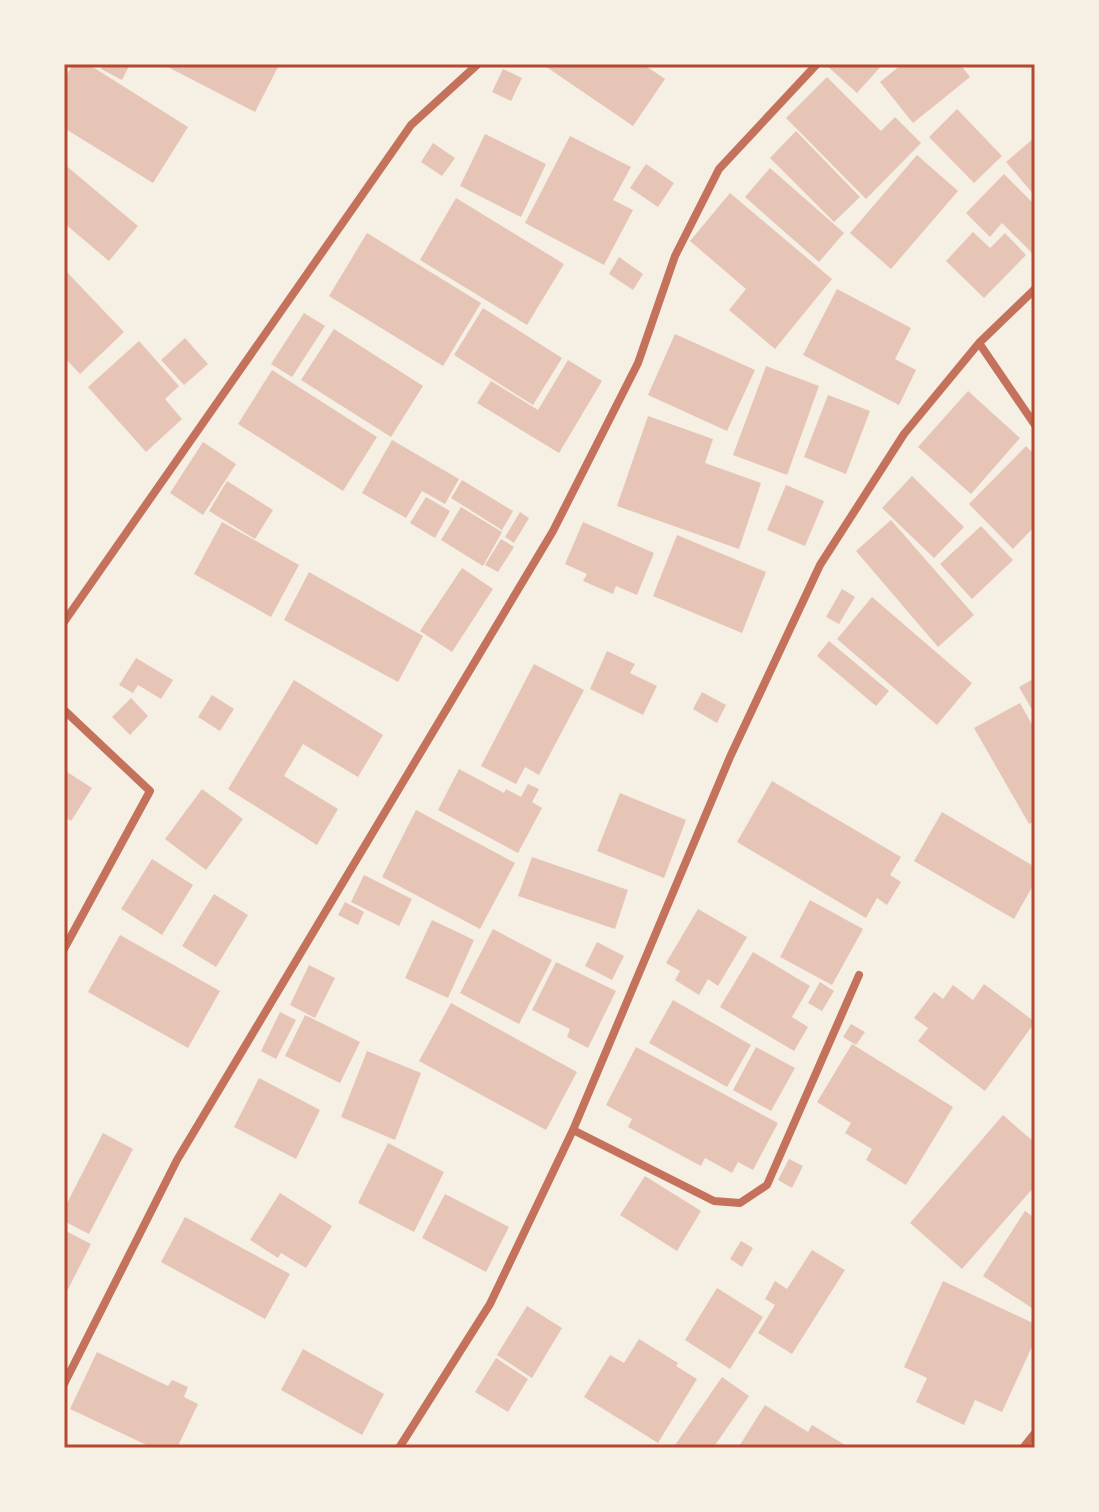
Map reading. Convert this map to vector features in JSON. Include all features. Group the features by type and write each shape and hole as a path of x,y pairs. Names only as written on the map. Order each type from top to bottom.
{"street":[{"path":"64,622 411,125 478,64"},
{"path":"64,1384 177,1160 553,531 638,363 675,256 719,169 817,64"},
{"path":"399,1448 490,1304 573,1130 730,757 820,565 904,434 979,343 1035,289"},
{"path":"979,343 1035,425"},
{"path":"64,710 150,791 64,949"},
{"path":"573,1130 714,1201 740,1203 767,1185 859,975"},
{"path":"1023,1448 1035,1433"}],"building":[{"path":"73,64 88,64 188,127 153,183 64,128 64,79"},
{"path":"103,64 130,64 122,80 101,69"},
{"path":"162,64 277,64 279,65 255,112"},
{"path":"542,64 643,64 665,79 633,126"},
{"path":"825,64 883,64 857,93"},
{"path":"902,64 960,64 970,77 913,123 880,82"},
{"path":"503,69 522,78 511,101 492,92"},
{"path":"827,77 881,131 895,117 921,143 866,199 786,118"},
{"path":"957,109 1002,156 974,183 929,137"},
{"path":"796,131 860,197 834,222 770,158"},
{"path":"485,134 546,164 521,217 460,186"},
{"path":"570,136 631,167 613,200 633,210 604,265 525,223"},
{"path":"1035,137 1035,196 1006,162"},
{"path":"433,143 455,158 442,176 421,162"},
{"path":"917,155 958,191 891,269 850,233"},
{"path":"64,164 138,226 109,261 64,223"},
{"path":"646,164 674,183 658,207 630,188"},
{"path":"770,168 844,233 819,262 745,197"},
{"path":"1004,174 1035,205 1035,250 1032,253 1002,223 990,237 966,213"},
{"path":"730,193 832,279 775,349 729,310 746,289 690,241"},
{"path":"456,198 564,264 527,325 420,260"},
{"path":"973,232 990,248 1005,233 1026,255 984,298 946,261"},
{"path":"367,233 481,303 443,366 329,296"},
{"path":"619,257 643,274 633,290 609,274"},
{"path":"64,269 124,332 80,374 64,357"},
{"path":"837,289 911,328 895,359 916,370 899,405 803,355"},
{"path":"483,308 562,358 533,405 454,355"},
{"path":"304,313 325,326 292,377 271,364"},
{"path":"334,329 423,386 391,437 301,380"},
{"path":"675,334 755,370 727,431 648,395"},
{"path":"185,338 208,364 184,385 161,360"},
{"path":"139,341 179,386 165,399 182,419 146,452 88,387"},
{"path":"568,360 602,381 559,453 477,403 491,381 538,410"},
{"path":"766,366 819,386 787,475 733,455"},
{"path":"272,370 377,437 343,491 238,424"},
{"path":"968,391 1020,438 971,494 918,447"},
{"path":"828,395 870,411 846,474 804,457"},
{"path":"648,416 713,439 705,463 761,483 739,549 617,506"},
{"path":"392,440 459,479 445,504 422,491 406,518 362,493"},
{"path":"203,442 236,464 203,515 170,493"},
{"path":"1026,446 1035,455 1035,526 1013,549 969,504"},
{"path":"912,476 964,527 934,558 882,508"},
{"path":"462,480 513,511 502,530 451,498"},
{"path":"227,481 273,510 255,539 209,511"},
{"path":"786,485 824,501 805,546 767,530"},
{"path":"426,497 450,511 435,538 410,523"},
{"path":"461,507 502,532 483,566 441,540"},
{"path":"520,512 529,518 514,543 505,537"},
{"path":"891,520 974,615 938,647 856,551"},
{"path":"222,522 299,565 271,617 194,574"},
{"path":"583,522 654,553 637,595 616,586 613,594 583,581 587,574 565,564"},
{"path":"981,526 1013,560 972,599 940,564"},
{"path":"677,535 766,572 742,633 653,596"},
{"path":"501,539 514,547 498,572 485,565"},
{"path":"462,568 493,589 452,652 420,631"},
{"path":"309,572 423,636 398,682 284,620"},
{"path":"842,589 855,597 839,624 826,617"},
{"path":"872,597 972,683 937,725 837,639"},
{"path":"829,641 889,691 876,706 817,656"},
{"path":"607,651 635,664 630,673 657,686 643,715 590,689"},
{"path":"136,658 173,680 161,699 138,685 133,693 119,685"},
{"path":"534,664 584,690 539,775 525,767 516,784 481,766"},
{"path":"1035,678 1035,715 1019,687"},
{"path":"294,680 383,735 358,777 303,744 284,776 338,809 317,845 228,789"},
{"path":"702,692 726,705 717,723 693,709"},
{"path":"212,695 234,709 220,731 198,717"},
{"path":"131,698 148,716 130,735 112,717"},
{"path":"1020,703 1035,730 1035,821 1029,824 974,728"},
{"path":"459,769 504,793 506,789 521,797 528,784 539,789 532,802 542,808 518,853 438,810"},
{"path":"64,770 92,788 71,821 64,816"},
{"path":"772,781 901,857 890,875 901,882 887,905 877,898 866,918 737,842"},
{"path":"202,789 243,819 206,870 165,839"},
{"path":"620,793 686,820 664,878 597,851"},
{"path":"416,810 515,863 480,929 382,877"},
{"path":"942,812 1035,867 1035,882 1014,919 914,861"},
{"path":"532,857 628,890 615,929 518,896"},
{"path":"152,859 193,885 162,935 121,909"},
{"path":"364,875 412,899 399,926 351,902"},
{"path":"214,894 248,915 216,967 182,946"},
{"path":"810,900 863,929 832,985 780,957"},
{"path":"345,902 364,912 358,925 338,915"},
{"path":"698,909 747,937 718,986 708,979 699,995 675,980 680,971 666,963"},
{"path":"432,920 474,940 448,998 405,978"},
{"path":"493,929 552,960 519,1024 460,993"},
{"path":"120,935 220,991 188,1048 88,992"},
{"path":"597,942 624,956 612,980 585,966"},
{"path":"753,952 810,986 792,1017 808,1027 794,1051 720,1007"},
{"path":"556,962 616,991 588,1048 567,1037 570,1029 532,1010"},
{"path":"309,965 335,978 315,1018 290,1005"},
{"path":"820,982 834,991 822,1011 808,1003"},
{"path":"984,984 1035,1022 985,1091 918,1041 928,1028 914,1018 934,992 943,999 953,985 973,1000"},
{"path":"673,1000 751,1045 727,1087 649,1043"},
{"path":"451,1003 577,1072 546,1130 419,1061"},
{"path":"280,1012 296,1020 276,1059 261,1051"},
{"path":"305,1015 360,1042 340,1083 285,1056"},
{"path":"851,1024 865,1032 856,1045 843,1037"},
{"path":"852,1044 953,1107 906,1185 866,1160 872,1149 845,1133 851,1123 817,1102"},
{"path":"636,1047 778,1123 753,1170 738,1162 732,1173 705,1158 701,1166 628,1127 632,1119 606,1105"},
{"path":"756,1047 795,1068 771,1111 733,1090"},
{"path":"367,1051 421,1073 395,1140 341,1117"},
{"path":"259,1078 320,1110 296,1159 234,1127"},
{"path":"1003,1115 1035,1143 1035,1186 962,1269 910,1223"},
{"path":"103,1133 133,1149 89,1234 64,1221 64,1209"},
{"path":"388,1143 444,1172 414,1232 358,1203"},
{"path":"789,1159 803,1166 792,1188 778,1180"},
{"path":"645,1176 701,1211 677,1251 620,1215"},
{"path":"280,1193 332,1226 306,1268 281,1253 278,1258 250,1240"},
{"path":"445,1194 509,1227 486,1272 422,1238"},
{"path":"1025,1211 1035,1218 1035,1310 983,1276"},
{"path":"185,1217 290,1274 265,1319 161,1262"},
{"path":"64,1230 91,1244 64,1297"},
{"path":"741,1241 753,1248 742,1267 730,1259"},
{"path":"812,1250 845,1270 792,1354 758,1333 775,1305 765,1299 775,1281 787,1289"},
{"path":"943,1281 1035,1324 1035,1340 1002,1412 975,1400 964,1425 916,1402 927,1378 904,1367"},
{"path":"717,1288 763,1317 730,1369 685,1340"},
{"path":"527,1306 562,1328 532,1378 497,1355"},
{"path":"639,1339 697,1379 658,1443 584,1397 610,1355 624,1363"},
{"path":"303,1349 384,1394 362,1435 281,1390"},
{"path":"97,1352 168,1386 172,1380 188,1387 184,1397 198,1404 177,1448 153,1448 70,1409"},
{"path":"496,1358 528,1379 508,1412 475,1392"},
{"path":"722,1377 749,1396 713,1448 673,1448"},
{"path":"765,1405 808,1432 812,1425 850,1448 738,1448"}]}
